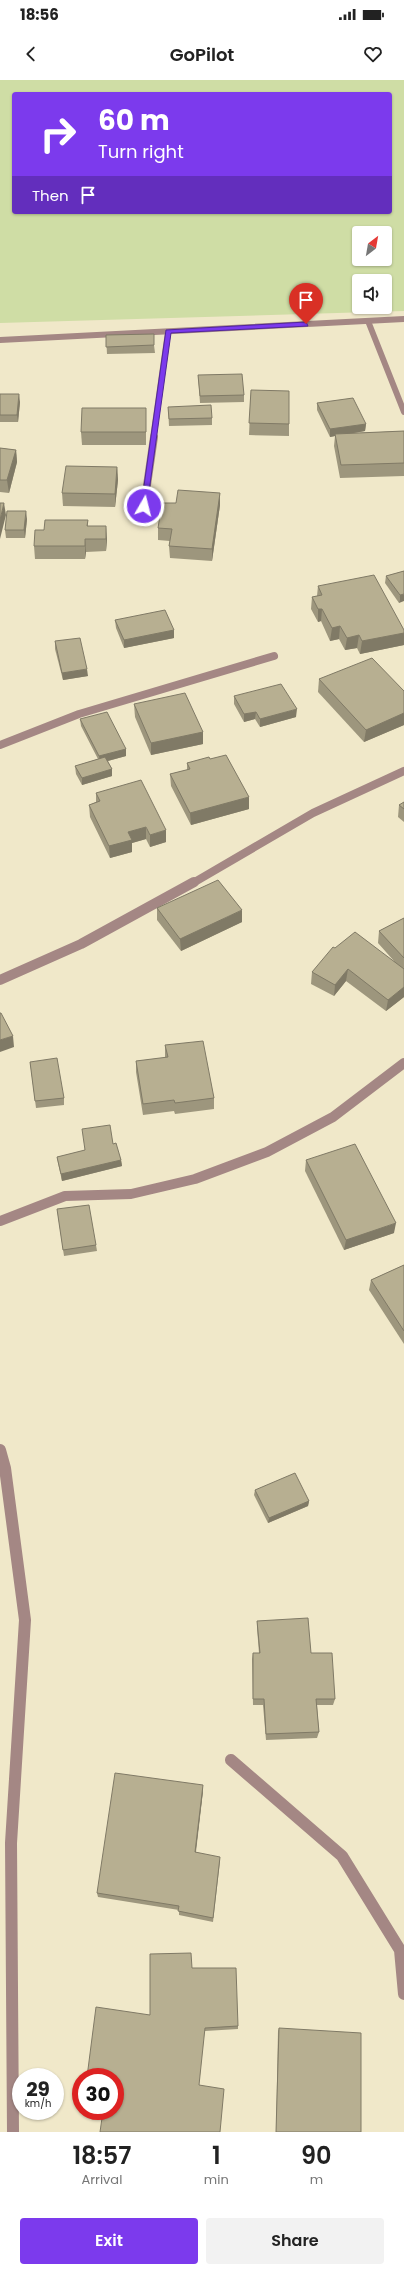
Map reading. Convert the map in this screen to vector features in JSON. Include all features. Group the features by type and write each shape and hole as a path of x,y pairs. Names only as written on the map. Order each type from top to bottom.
{"street":[{"path":"0,340 404,319"},
{"path":"368,321 404,412"},
{"path":"144,506 168,332"},
{"path":"0,745 92,710 274,656"},
{"path":"0,980 30,969 145,910 315,812 404,771"},
{"path":"0,1221 65,1196 131,1194 195,1178 267,1152 333,1117 404,1063"},
{"path":"0,1450 5,1468 25,1620 11,1844 13,2132"},
{"path":"231,1760 342,1856 400,1950 404,1994"}],"green space":[{"path":"0,80 404,80 404,311 392,311 392,274 352,274 352,313 0,323"}],"building":[{"path":"154,334 154,345 106,347 106,335"},
{"path":"242,374 244,395 200,396 198,375"},
{"path":"251,390 289,391 289,424 249,423"},
{"path":"0,394 19,394 17,415 0,415"},
{"path":"353,398 366,424 330,429 317,403"},
{"path":"211,405 212,418 169,419 168,407"},
{"path":"82,408 146,408 146,432 81,432"},
{"path":"404,431 404,463 341,465 335,434"},
{"path":"0,448 16,450 7,480 0,480"},
{"path":"66,466 117,467 115,494 62,493"},
{"path":"178,490 220,493 212,549 169,546 172,529 158,528 162,503 176,503"},
{"path":"0,503 4,503 0,520"},
{"path":"7,511 26,511 24,530 5,530"},
{"path":"45,520 88,520 87,526 106,526 106,539 85,539 85,546 34,546 35,530 44,530"},
{"path":"404,571 404,594 400,595 386,576"},
{"path":"374,575 404,630 404,633 362,641 359,635 347,638 340,626 332,628 322,609 318,609 312,597 322,595 318,586"},
{"path":"165,610 174,630 124,640 115,620"},
{"path":"80,638 87,669 62,673 55,641"},
{"path":"372,658 404,691 404,713 366,730 319,679"},
{"path":"281,684 297,709 260,719 256,712 244,714 234,696"},
{"path":"185,693 203,732 151,743 134,704"},
{"path":"107,712 126,749 99,756 80,719"},
{"path":"226,755 249,797 190,813 170,774 190,769 187,763 209,757 210,759"},
{"path":"105,757 112,769 82,778 75,766"},
{"path":"141,780 166,830 150,835 146,827 128,832 132,840 109,846 89,805 100,801 96,793"},
{"path":"404,802 404,809 399,805"},
{"path":"218,880 242,910 180,939 157,908"},
{"path":"404,918 404,958 379,931"},
{"path":"355,932 404,969 404,987 388,1000 348,969 335,985 312,972 333,947 335,948"},
{"path":"0,1013 13,1036 0,1040"},
{"path":"203,1041 214,1098 175,1103 174,1100 143,1104 136,1061 168,1057 165,1045"},
{"path":"57,1058 64,1098 35,1101 30,1062"},
{"path":"110,1125 113,1144 116,1143 121,1160 61,1174 57,1157 85,1150 82,1129"},
{"path":"355,1144 396,1223 346,1240 306,1160"},
{"path":"89,1205 96,1245 63,1250 57,1209"},
{"path":"404,1265 404,1331 371,1280"},
{"path":"295,1473 309,1501 269,1518 255,1490"},
{"path":"308,1618 311,1653 332,1653 335,1699 316,1699 319,1732 266,1734 264,1699 253,1699 253,1653 260,1653 257,1621"},
{"path":"115,1773 203,1785 195,1852 220,1857 213,1918 178,1911 179,1906 97,1893"},
{"path":"191,1953 192,1968 236,1968 238,2026 205,2028 199,2085 224,2089 220,2132 100,2132 102,2120 124,2120 124,2068 88,2068 96,2007 150,2015 150,1954"},
{"path":"279,2028 361,2033 361,2132 276,2132"}],"route":[{"path":"144,506 168,332 306,324"}]}
